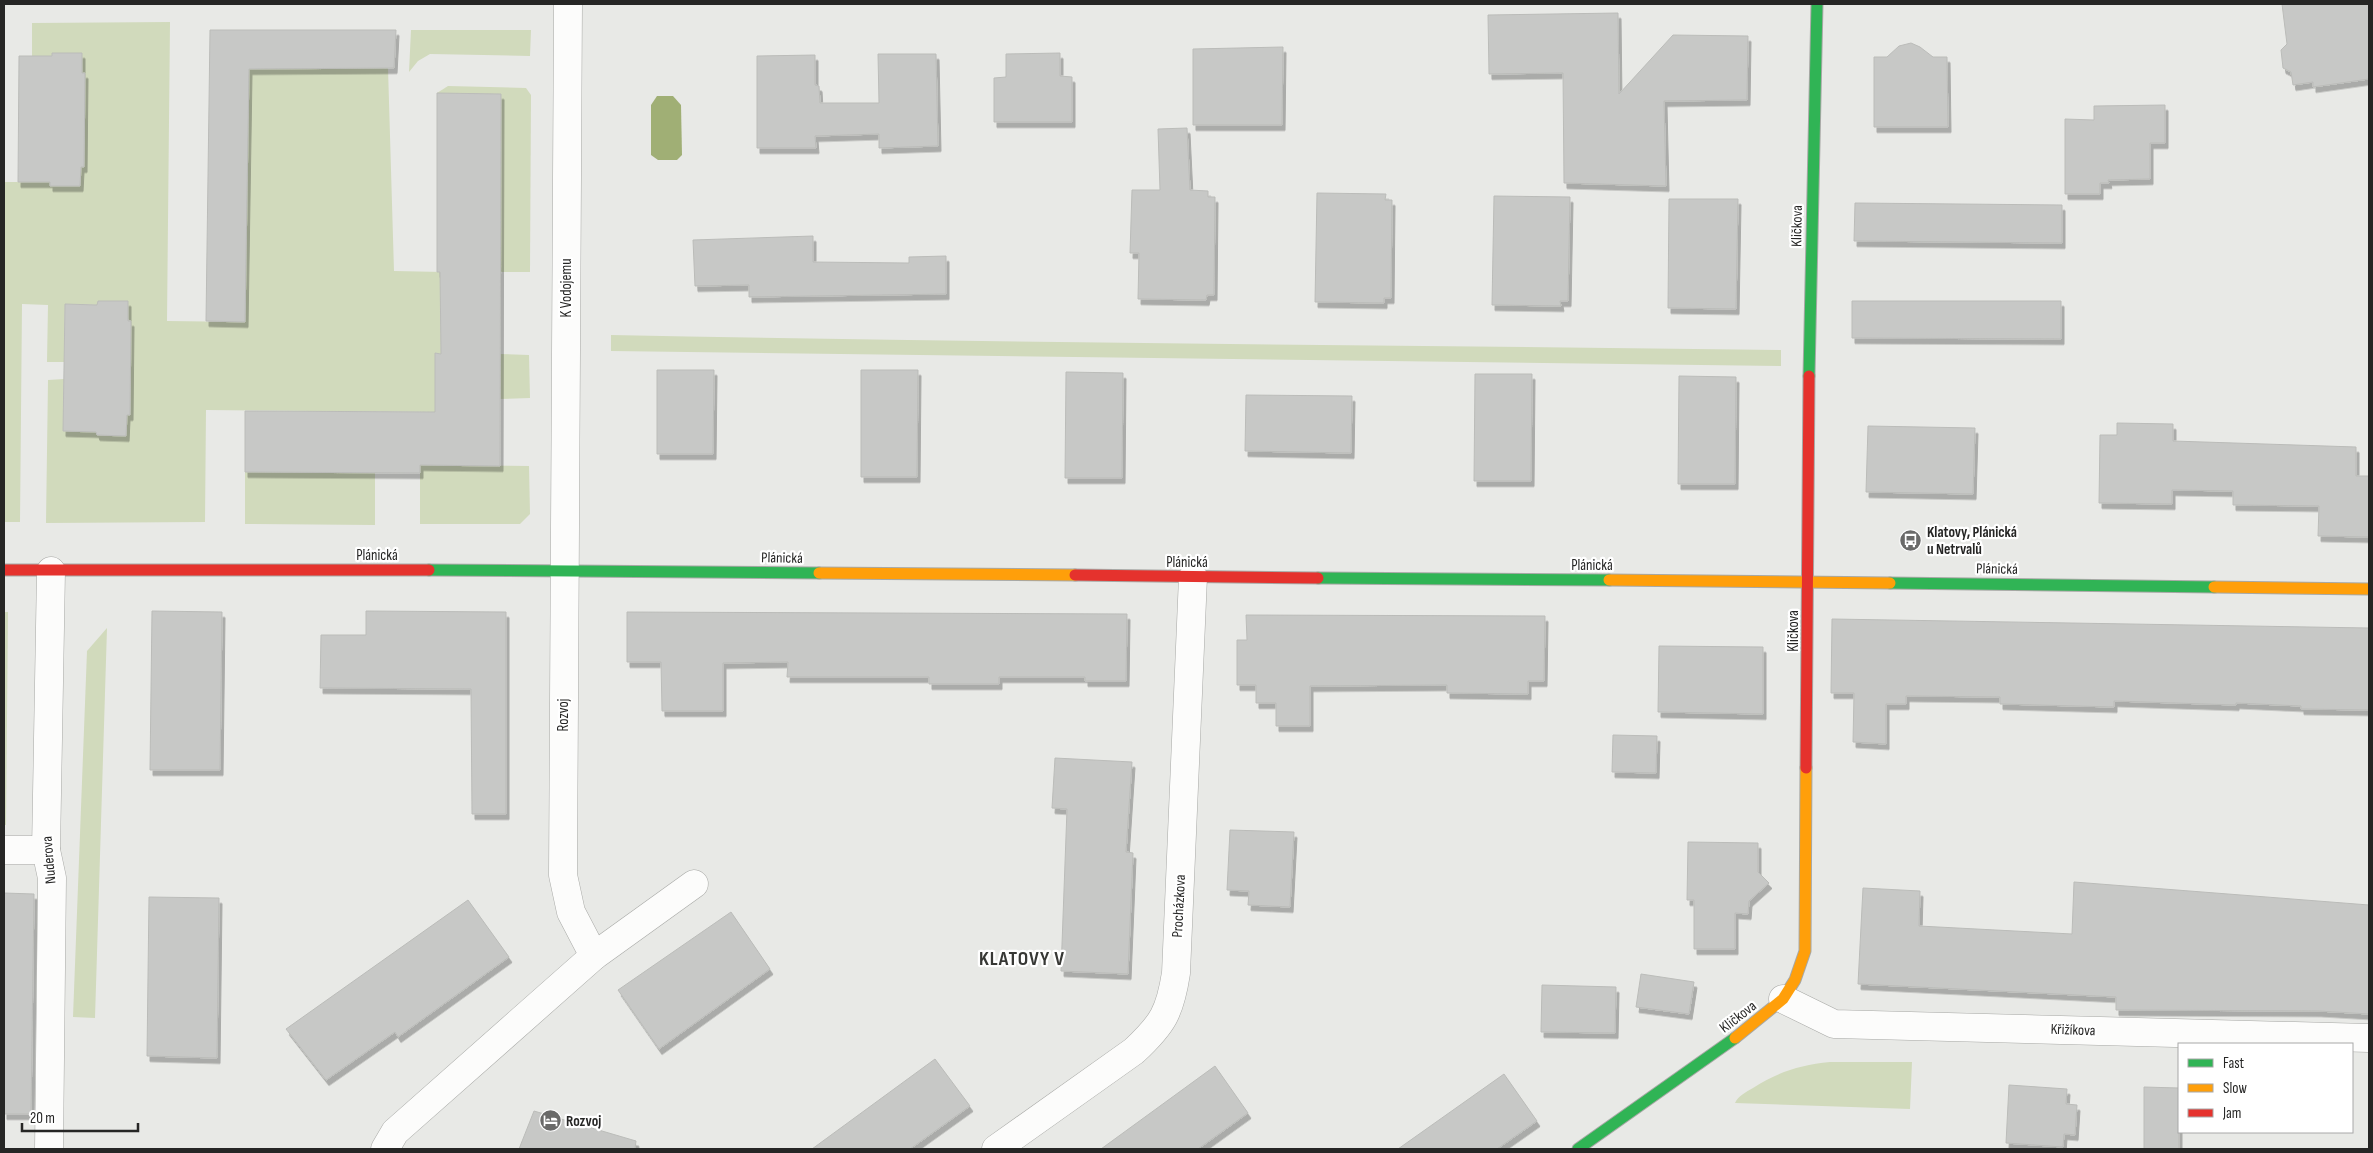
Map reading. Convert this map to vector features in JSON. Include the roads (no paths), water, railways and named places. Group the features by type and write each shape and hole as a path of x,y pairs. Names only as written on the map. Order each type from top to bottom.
{"main road":[{"name":"Kličkova","path":"1578,1149 1752,1026 1783,999 1796,980 1805,951 1809,618 1807,582 1809,374 1817,4"},
{"name":"Plánická","path":"4,570 564,571 2369,589"}],"street":[{"name":"K Vodojemu","path":"564,571 568,4"},
{"name":"Nuderova","path":"49,1149 52,878 46,850 51,571"},
{"name":"Rozvoj","path":"564,571 563,875 571,912 594,956"},
{"name":"Procházkova","path":"996,1149 1134,1051 1154,1033 1171,1001 1176,973 1193,577"},
{"path":"4,850 46,850"},
{"path":"385,1149 396,1132 594,956 694,884"},
{"name":"Křižíkova","path":"1783,999 1834,1024 2369,1038"}],"place":[{"name":"Klatovy, Plánická u Netrvalů","path":"1911,541"},
{"name":"Rozvoj","path":"550,1121"}],"district":[{"name":"KLATOVY V","path":"1022,959"}]}
